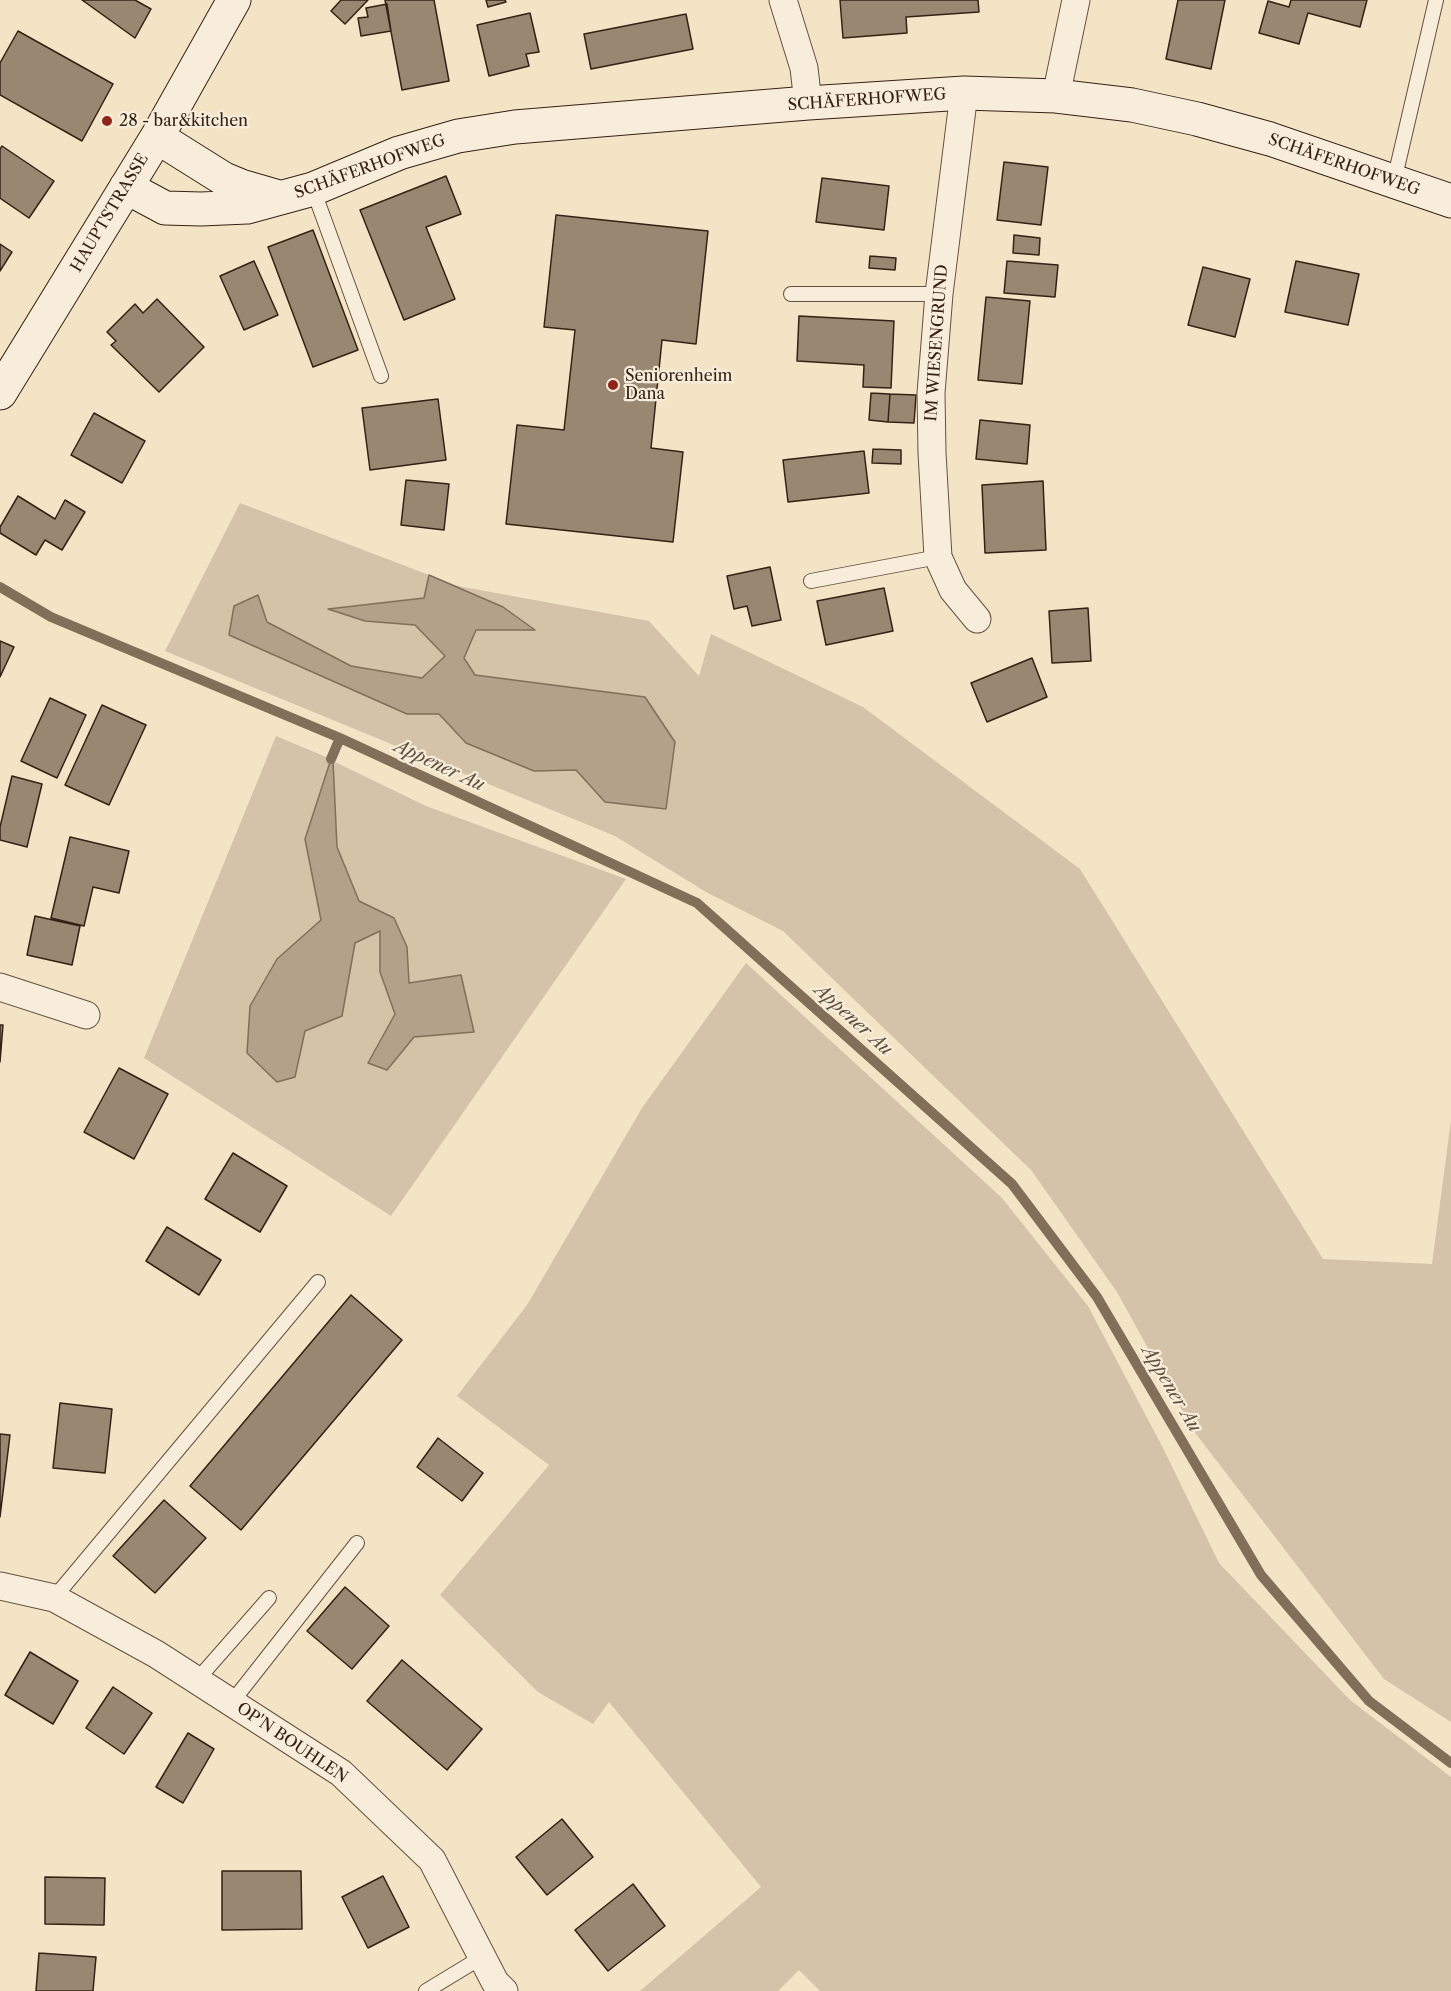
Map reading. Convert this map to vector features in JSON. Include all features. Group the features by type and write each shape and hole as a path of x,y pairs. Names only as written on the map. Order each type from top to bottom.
{"street":[{"name":"HAUPTSTRASSE","path":"1,388 157,137 234,0"},
{"path":"783,0 804,68 808,103"},
{"path":"1056,96 1076,0"},
{"name":"SCHÄFERHOFWEG","path":"126,187 165,208 247,207 313,189 399,153 459,136 515,127 808,103 964,93 1056,96 1132,105 1270,139 1451,201"},
{"name":"IM WIESENGRUND","path":"964,93 939,294 931,393 932,453 938,557 953,590 977,618"},
{"name":"SCHÄFERHOFWEG","path":"157,137 224,179 281,198"},
{"path":"0,987 86,1015"},
{"name":"OP'N BOUHLEN","path":"0,1586 54,1598 156,1654 341,1773 432,1860 495,1983 504,1991"}],"lane":[{"path":"1394,183 1436,0"},
{"path":"313,189 381,376"},
{"path":"791,294 939,294"},
{"path":"811,581 938,557"},
{"path":"54,1598 318,1282"},
{"path":"232,1702 357,1543"},
{"path":"197,1680 269,1598"},
{"path":"426,1991 482,1957"}],"shaded area":[{"path":"240,503 458,586 649,621 699,676 711,634 863,707 1080,869 1323,1259 1432,1264 1451,1120 1451,1722 1384,1679 1193,1430 1117,1292 1031,1170 783,931 706,892 615,836 165,651","holes":["429,575 503,607 534,629 476,630 464,658 475,675 645,697 666,809 605,802 576,770 533,771 466,743 439,713 407,714 234,606 257,595 267,622 351,666 422,678 445,656 415,625 365,621 329,609 424,598"]},
{"path":"429,575 503,607 535,630 476,630 464,658 475,675 645,697 675,742 666,809 605,802 576,770 534,771 466,743 439,714 407,714 229,635 234,606 258,595 267,622 351,666 422,678 445,656 415,625 365,621 328,609 424,598"},
{"path":"276,736 331,759 305,839 321,920 277,959 295,1077 304,1031 342,1016 355,943 380,931 380,972 395,1014 368,1063 387,1070 414,1037 474,1032 409,983 407,947 394,918 359,901 337,847 333,761 426,806 626,879 391,1216 144,1058"},
{"path":"331,759 333,761 337,847 359,901 394,918 407,947 409,983 461,975 474,1032 414,1037 387,1070 368,1063 395,1014 380,972 380,931 355,943 342,1016 305,1031 295,1077 277,1082 247,1053 250,1006 277,959 321,920 305,839"},
{"path":"746,963 1002,1198 1088,1306 1163,1448 1219,1563 1350,1700 1451,1777 1451,1991 820,1991 799,1970 778,1991 640,1991 761,1887 609,1702 593,1724 538,1692 440,1595 549,1465 457,1396 527,1305 642,1108"}],"building":[{"path":"82,0 135,0 151,9 135,38"},
{"path":"341,0 368,0 345,24 331,11"},
{"path":"385,0 434,0 449,81 402,90"},
{"path":"486,0 505,0 506,2 488,7"},
{"path":"840,0 978,0 979,12 906,17 907,33 843,38"},
{"path":"1178,0 1225,0 1211,69 1166,59"},
{"path":"1291,0 1367,0 1360,27 1308,13 1299,44 1259,33 1268,1 1289,7"},
{"path":"387,4 391,31 361,36 358,18 368,17 366,8"},
{"path":"530,13 539,52 526,54 529,66 489,76 477,25"},
{"path":"686,14 693,49 591,69 584,34"},
{"path":"18,31 113,84 82,141 0,95 0,63"},
{"path":"2,146 54,181 29,218 0,198 0,149"},
{"path":"1004,162 1048,167 1041,225 997,220"},
{"path":"446,176 461,214 426,227 455,299 404,320 360,210"},
{"path":"822,178 889,186 884,230 816,222"},
{"name":"Seniorenheim Dana","path":"556,215 708,231 696,344 662,340 651,448 683,452 673,542 506,524 517,425 564,430 575,330 544,327"},
{"path":"313,230 358,350 313,367 268,247"},
{"path":"1014,235 1040,238 1039,255 1013,253"},
{"path":"0,244 12,252 0,271"},
{"path":"870,256 896,258 895,270 869,268"},
{"path":"254,261 278,315 244,330 220,276"},
{"path":"1007,261 1058,265 1055,297 1004,293"},
{"path":"1296,261 1359,274 1348,325 1285,312"},
{"path":"1203,267 1250,279 1235,337 1188,325"},
{"path":"986,297 1030,301 1022,384 978,380"},
{"path":"157,299 204,347 159,392 111,345 116,341 107,332 135,304 143,313"},
{"path":"799,316 894,321 891,388 863,387 864,365 797,361"},
{"path":"871,393 890,394 888,422 869,420"},
{"path":"890,394 916,395 914,423 888,422"},
{"path":"438,399 446,460 370,470 362,408"},
{"path":"94,413 145,441 122,483 71,455"},
{"path":"980,420 1030,425 1027,464 976,459"},
{"path":"873,449 901,450 901,464 872,463"},
{"path":"864,451 869,493 788,502 783,460"},
{"path":"406,480 449,484 444,530 401,525"},
{"path":"1043,481 1046,550 985,553 982,485"},
{"path":"18,496 55,519 65,500 85,512 62,550 45,540 36,555 0,533 0,527"},
{"path":"770,567 781,620 752,626 747,606 734,609 727,576"},
{"path":"884,588 893,631 826,645 817,601"},
{"path":"1088,608 1091,661 1052,663 1049,611"},
{"path":"0,641 14,647 0,677"},
{"path":"1032,658 1047,697 987,722 971,683"},
{"path":"50,698 86,715 57,778 21,761"},
{"path":"102,705 146,725 109,805 65,785"},
{"path":"12,776 42,784 27,847 0,840 0,827"},
{"path":"70,837 129,851 119,893 93,887 84,926 51,918"},
{"path":"35,916 80,926 72,965 27,955"},
{"path":"0,1025 3,1025 0,1062"},
{"path":"119,1068 168,1094 134,1159 84,1132"},
{"path":"233,1153 287,1186 260,1232 205,1199"},
{"path":"167,1227 221,1260 199,1295 146,1261"},
{"path":"351,1295 402,1340 241,1530 190,1486"},
{"path":"60,1403 112,1409 105,1473 53,1468"},
{"path":"0,1434 10,1435 0,1517"},
{"path":"438,1438 483,1473 462,1501 417,1467"},
{"path":"164,1500 206,1538 155,1593 113,1556"},
{"path":"345,1587 389,1626 352,1669 307,1631"},
{"path":"30,1652 78,1681 53,1724 5,1695"},
{"path":"402,1660 482,1729 447,1770 367,1701"},
{"path":"113,1687 152,1713 124,1754 86,1728"},
{"path":"188,1733 214,1749 183,1803 156,1787"},
{"path":"562,1819 593,1857 547,1895 516,1857"},
{"path":"222,1871 301,1871 302,1929 222,1930"},
{"path":"383,1876 409,1927 368,1948 342,1897"},
{"path":"45,1877 105,1878 104,1925 45,1924"},
{"path":"633,1884 665,1926 608,1971 575,1930"},
{"path":"39,1953 96,1957 93,1991 36,1991"}],"waterway":[{"name":"Appener Au","path":"0,587 51,617 340,738 697,903 1012,1184 1097,1297 1261,1575 1369,1701 1451,1763"},
{"path":"331,759 340,738"}],"place":[{"name":"28 - bar&kitchen","path":"107,121"},
{"name":"Seniorenheim Dana","path":"613,385"}]}
